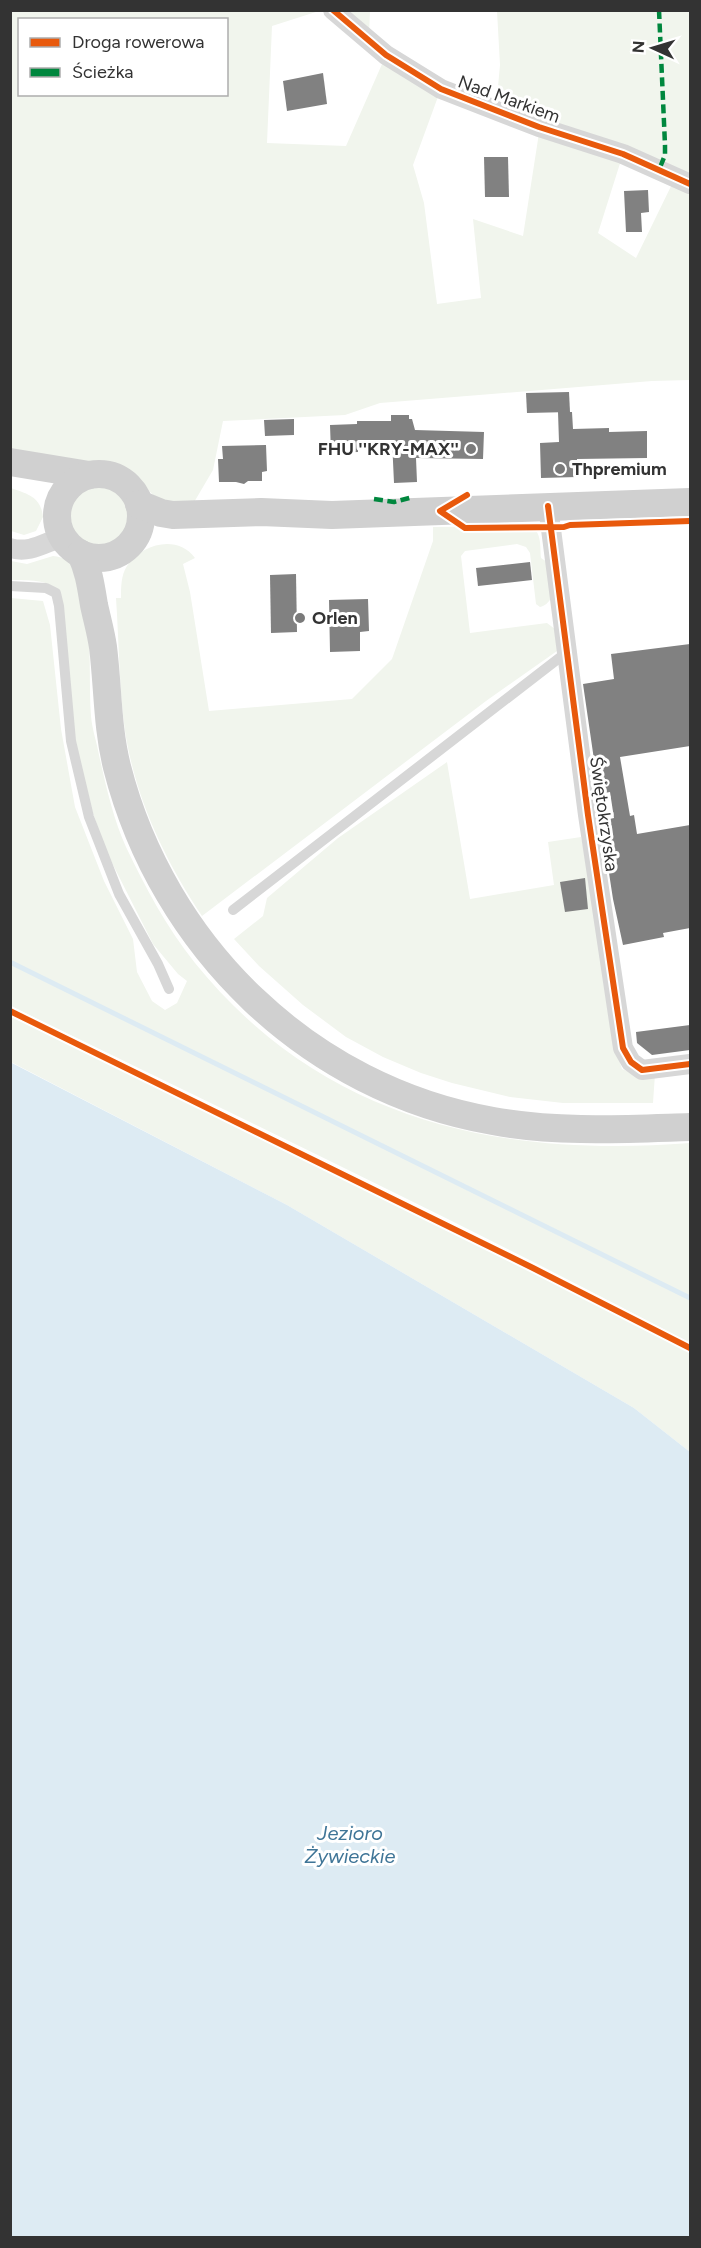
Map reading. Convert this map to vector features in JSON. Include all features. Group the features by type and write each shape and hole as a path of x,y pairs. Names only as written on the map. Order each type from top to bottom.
{"main road":[{"path":"10,462 89,475 110,475 123,481 133,491 139,504 140,524 111,579 110,605 103,648"},
{"path":"10,475 38,485 47,492 58,507"},
{"path":"89,475 69,487 58,507 59,525 90,576 103,648 111,741 133,821 171,900 208,953 231,979 274,1020 324,1056 378,1086 426,1104 495,1122 566,1129 690,1127"},
{"path":"139,504 173,515 261,512 332,515 690,502"},
{"path":"72,545 100,558 127,545 166,532 261,529 332,515"}],"street":[{"name":"Nad Markiem","path":"333,10 386,55 441,89 539,127 623,154 690,184"},
{"name":"Świętokrzyska","path":"548,507 588,815 619,982 623,1048 631,1062 642,1070 690,1064"},
{"path":"10,548 20,550 72,545"}],"lane":[{"path":"10,586 46,588 56,593 71,741 89,817 119,894 158,964 169,989"},
{"path":"233,910 567,652"}],"shaded area":[{"path":"11,11 319,11 272,26 267,143 346,146 386,55 439,94 413,165 424,203 437,304 481,298 473,219 523,236 539,133 496,108 500,65 497,11 690,11 690,380 652,381 380,403 345,415 223,421 213,470 193,504 165,503 152,494 135,474 123,466 104,462 88,463 11,449","holes":["623,154 675,178 636,258 598,233"]},
{"path":"334,11 370,11 369,35"},
{"path":"99,487 110,489 123,500 128,516 126,527 115,540 99,545 88,543 75,532 70,516 72,505 83,492"},
{"path":"11,488 33,497 40,505 43,517 36,531 24,535 11,531"},
{"path":"529,526 538,535 541,558 547,562 551,598 547,604 540,607 536,604 530,553 526,547 517,544 465,551 461,556 470,633 547,623 555,629 557,651 486,701 202,916 188,895 153,828 136,780 125,731 116,598 121,598 122,577 133,558 150,547 170,544 188,551 195,558 183,564 190,592 209,711 352,699 392,659 433,541 433,527"},
{"path":"53,556 70,563 79,578 88,631 92,721 117,825 133,862 157,907 195,963 245,1016 299,1059 357,1093 418,1118 482,1134 549,1143 619,1146 690,1143 690,1343 437,1214 11,1006 11,598 43,601 50,625 61,729 75,807 104,881 133,939 137,972 152,1001 165,1010 177,1003 187,981 178,974 153,944 105,849 93,813 76,748 60,593 44,583 11,580 11,561 27,564"},
{"path":"447,762 470,899 554,885 548,842 581,837 590,877 617,1053 622,1069 634,1074 655,1074 653,1103 563,1103 510,1097 421,1073 383,1057 346,1037 303,1005 259,966 234,939 263,916 267,898 338,838"},
{"path":"10,1016 690,1352 690,1452 634,1408 287,1205 11,1062"}],"water":[{"name":"Jezioro Żywieckie","path":"10,1062 287,1205 634,1408 690,1452 690,2237 11,2237"}],"building":[{"path":"323,73 327,104 287,111 283,81"},
{"path":"484,157 508,157 509,197 485,197"},
{"path":"648,190 649,212 641,213 642,232 626,232 624,191"},
{"path":"569,392 570,412 527,413 526,393"},
{"path":"558,412 572,412 573,429 609,428 609,432 647,431 647,458 577,459 577,477 541,478 540,443 559,442"},
{"path":"391,415 409,415 415,430 484,432 483,459 416,458 417,482 394,483 392,440 358,440 358,452 331,453 330,425 357,424 357,421 391,421"},
{"path":"294,419 294,435 265,436 264,420"},
{"path":"266,445 267,471 262,472 262,481 248,481 244,484 219,482 218,459 223,459 222,446"},
{"path":"530,562 532,580 478,586 476,568"},
{"path":"296,574 297,632 271,633 270,575"},
{"path":"368,599 369,631 360,632 360,651 330,652 329,600"},
{"path":"690,644 690,746 620,757 630,816 634,815 637,834 690,825 690,928 663,933 664,937 623,945 613,899 601,821 614,818 610,792 599,794 583,684 614,679 611,654"},
{"path":"585,878 588,909 565,912 560,882"},
{"path":"690,1025 690,1050 652,1055 637,1043 636,1032"}],"waterway":[{"path":"10,962 690,1298"}],"marked path":[{"path":"659,10 665,145 665,155 659,170"},
{"path":"374,499 394,502 413,497"}],"cycle path":[{"path":"333,10 386,55 441,89 539,127 623,154 690,184"},
{"path":"467,495 440,511 465,528 564,527 690,521"},
{"path":"548,506 588,815 623,1048 631,1062 642,1070 690,1064"},
{"path":"10,1011 533,1268 690,1348"}],"place":[{"name":"FHU ''KRY-MAX''","path":"471,449"},
{"name":"Thpremium","path":"560,469"},
{"name":"Orlen","path":"300,618"}]}
